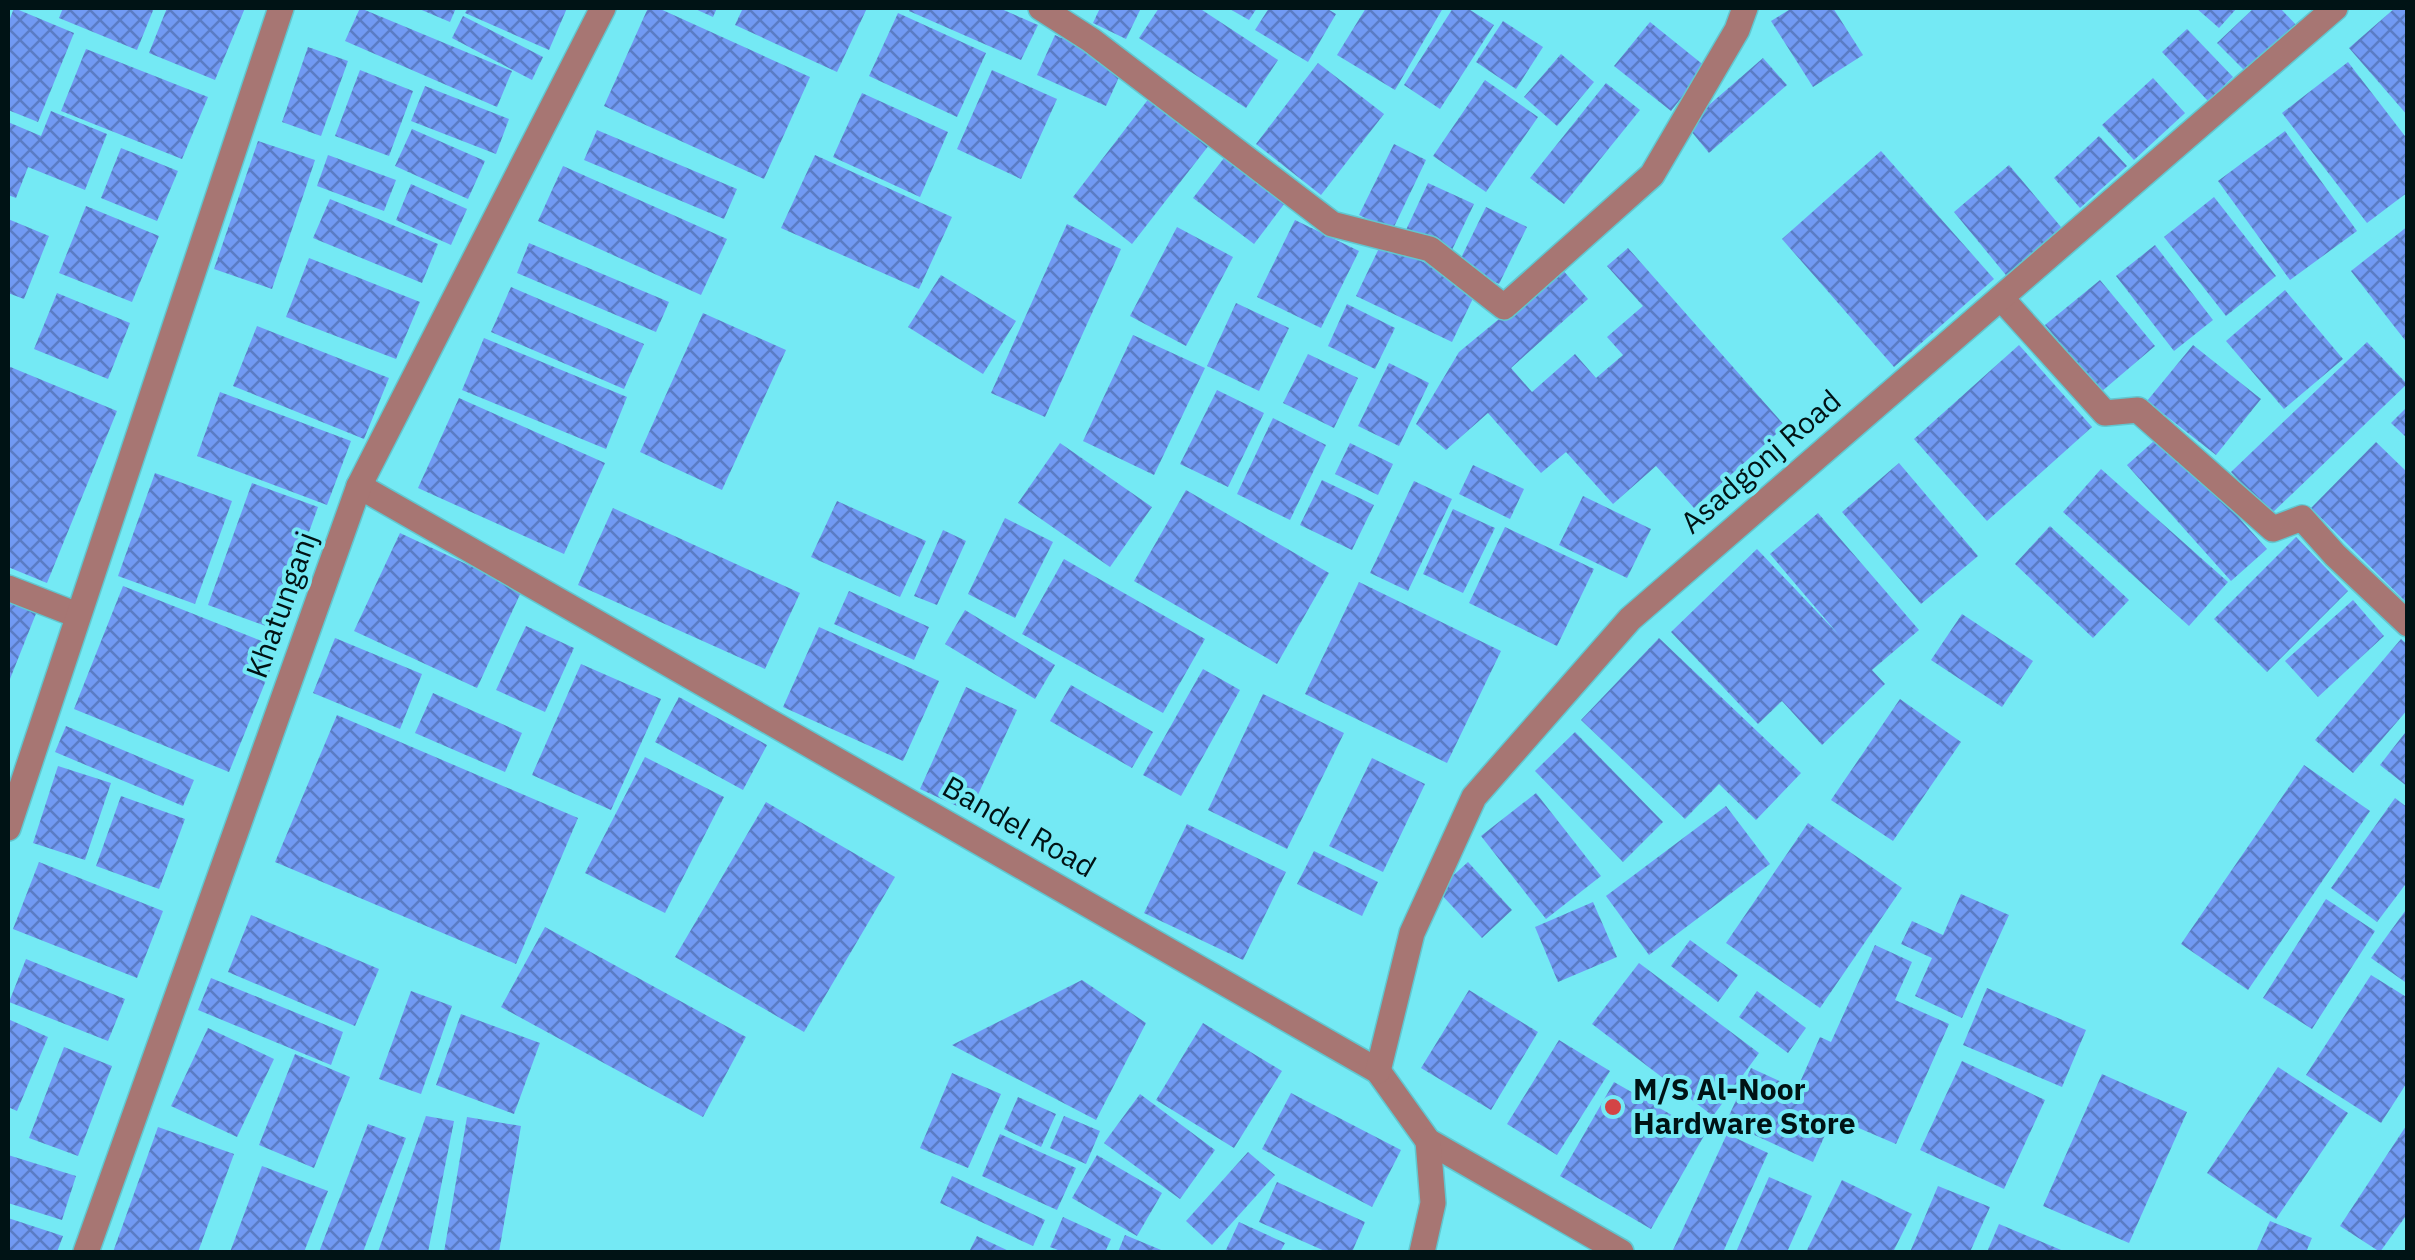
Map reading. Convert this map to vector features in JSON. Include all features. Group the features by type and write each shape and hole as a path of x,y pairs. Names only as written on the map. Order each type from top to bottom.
{"street":[{"path":"8,828 281,8"},
{"name":"Khatunganj","path":"86,1252 359,486 603,8"},
{"path":"1041,8 1091,40 1332,224 1430,250 1504,307 1652,175 1737,30 1744,8"},
{"name":"Asadgonj Road","path":"1378,1071 1412,933 1474,796 1630,619 2334,8"},
{"path":"2000,298 2105,413 2138,410 2272,528 2302,518 2408,624"},
{"name":"Bandel Road","path":"359,486 1378,1071 1428,1142 1620,1252"},
{"path":"8,588 78,615"},
{"path":"1422,1252 1433,1203 1428,1142"}],"building":[{"path":"14,8 74,33 38,122 8,110 8,24"},
{"path":"63,8 154,8 137,50 59,18"},
{"path":"167,8 245,8 215,80 149,53"},
{"path":"360,8 512,71 497,107 345,41"},
{"path":"417,8 456,8 450,22"},
{"path":"468,8 567,8 549,50 465,13"},
{"path":"648,8 658,8 810,77 764,179 604,106"},
{"path":"693,8 717,8 713,17"},
{"path":"743,8 867,8 837,72 735,25"},
{"path":"999,8 1038,25 1021,60 909,11"},
{"path":"1100,8 1141,8 1126,39 1093,23"},
{"path":"1159,8 1199,8 1278,60 1246,108 1139,38"},
{"path":"1228,8 1257,8 1249,20"},
{"path":"1269,8 1326,8 1336,14 1308,62 1255,30"},
{"path":"1366,8 1443,8 1395,90 1337,55"},
{"path":"1453,8 1467,8 1494,25 1440,109 1404,85"},
{"path":"1792,8 1833,8 1863,55 1813,87 1771,21"},
{"path":"2196,8 2237,8 2219,28"},
{"path":"2254,8 2280,8 2299,28 2249,75 2217,43"},
{"path":"2395,8 2408,8 2408,116 2349,48"},
{"path":"898,13 986,53 957,117 869,76"},
{"path":"463,16 543,57 532,80 452,38"},
{"path":"1503,21 1543,47 1516,89 1476,62"},
{"path":"1650,22 1706,67 1671,111 1614,66"},
{"path":"2187,29 2233,77 2208,101 2162,52"},
{"path":"1055,35 1124,66 1106,106 1037,75"},
{"path":"308,47 348,61 321,136 282,122"},
{"path":"86,49 208,97 182,159 61,111"},
{"path":"1561,54 1594,82 1557,126 1524,97"},
{"path":"1763,58 1787,85 1709,153 1686,125"},
{"path":"2348,62 2408,140 2408,192 2367,223 2282,113"},
{"path":"1318,63 1384,114 1321,195 1256,144"},
{"path":"360,70 413,91 389,156 335,136"},
{"path":"992,70 1057,99 1021,179 957,149"},
{"path":"2153,78 2185,113 2134,160 2102,125"},
{"path":"1485,80 1538,117 1486,192 1433,156"},
{"path":"1606,83 1640,110 1564,204 1530,178"},
{"path":"425,86 509,119 496,154 411,121"},
{"path":"862,93 948,132 920,197 833,157"},
{"path":"1153,93 1213,140 1132,244 1073,197"},
{"path":"51,111 107,134 85,190 28,167 16,198 8,195 8,122 41,136"},
{"path":"412,129 485,161 468,199 395,166"},
{"path":"597,130 737,189 724,219 584,160"},
{"path":"2285,131 2357,231 2290,280 2218,181"},
{"path":"2099,136 2127,166 2080,208 2054,178"},
{"path":"258,141 315,160 272,289 214,269"},
{"path":"1394,144 1426,160 1392,231 1359,215"},
{"path":"121,148 178,171 157,221 101,198"},
{"path":"1231,149 1291,195 1254,244 1193,198"},
{"path":"1881,151 1994,279 1894,367 1782,239"},
{"path":"328,155 396,180 384,211 317,186"},
{"path":"815,155 952,217 919,289 781,228"},
{"path":"2009,165 2066,233 2010,280 1954,212"},
{"path":"563,166 727,239 701,295 538,221"},
{"path":"1428,183 1474,204 1451,252 1406,230"},
{"path":"411,184 467,209 451,245 396,220"},
{"path":"2214,197 2276,276 2226,316 2164,237"},
{"path":"330,199 438,244 422,283 313,238"},
{"path":"86,206 159,236 132,302 59,273"},
{"path":"1486,207 1527,227 1499,284 1458,264"},
{"path":"8,219 49,236 24,299 8,293"},
{"path":"1295,220 1359,251 1321,328 1257,297"},
{"path":"1067,224 1121,249 1045,417 991,393"},
{"path":"2408,226 2408,344 2351,271"},
{"path":"1177,227 1233,257 1186,346 1130,316"},
{"path":"1382,242 1478,288 1452,342 1356,296"},
{"path":"529,243 669,302 656,332 517,273"},
{"path":"2155,245 2213,320 2174,351 2116,276"},
{"path":"1628,248 1785,426 1694,508 1656,466 1613,504 1566,452 1541,473 1488,413 1446,450 1416,424 1459,352 1561,268 1588,299 1511,368 1532,392 1575,354 1596,378 1623,355 1607,337 1643,306 1607,266"},
{"path":"309,258 420,302 396,359 286,317"},
{"path":"941,275 1016,321 983,374 908,327"},
{"path":"2100,280 2155,346 2101,392 2045,325"},
{"path":"511,287 644,344 624,389 491,332"},
{"path":"2285,290 2343,359 2284,409 2226,341"},
{"path":"57,293 130,323 108,379 34,349"},
{"path":"1236,303 1289,328 1259,391 1207,366"},
{"path":"1347,304 1395,328 1375,369 1328,346"},
{"path":"703,313 786,350 722,490 640,452"},
{"path":"257,326 389,378 364,439 233,386"},
{"path":"1133,335 1205,368 1154,475 1083,441"},
{"path":"484,338 627,397 606,449 462,390"},
{"path":"2367,342 2407,384 2271,514 2231,472"},
{"path":"2019,345 2092,427 1987,521 1914,439"},
{"path":"2193,345 2261,399 2216,455 2147,401"},
{"path":"1308,354 1358,378 1334,428 1283,403"},
{"path":"1389,363 1429,383 1399,446 1358,426"},
{"path":"8,366 117,411 47,583 8,567"},
{"path":"1217,390 1264,413 1228,487 1180,464"},
{"path":"220,392 351,441 327,505 197,456"},
{"path":"459,398 605,463 564,554 418,488"},
{"path":"2408,406 2408,439 2391,423"},
{"path":"1273,418 1326,445 1290,520 1237,494"},
{"path":"2163,433 2267,549 2231,581 2127,465"},
{"path":"2376,442 2408,473 2408,604 2311,508"},
{"path":"1060,443 1152,507 1110,567 1018,503"},
{"path":"1350,443 1393,464 1378,495 1335,474"},
{"path":"1899,463 1978,556 1921,604 1842,512"},
{"path":"1473,465 1524,489 1510,519 1459,494"},
{"path":"2101,469 2228,582 2189,626 2063,512"},
{"path":"155,473 232,501 195,604 118,576"},
{"path":"1322,480 1374,505 1352,550 1300,525"},
{"path":"1414,481 1452,499 1408,591 1370,573"},
{"path":"252,483 318,507 274,629 208,605"},
{"path":"1186,490 1329,573 1277,664 1134,581"},
{"path":"1583,496 1651,529 1627,578 1559,545"},
{"path":"837,501 926,541 900,597 811,557"},
{"path":"613,508 800,593 765,669 578,585"},
{"path":"1453,509 1495,528 1463,593 1423,574"},
{"path":"1818,513 1919,630 1872,670 1885,684 1822,745 1782,701 1758,724 1671,632 1757,549 1838,634 1770,554"},
{"path":"1005,518 1053,542 1015,618 968,594"},
{"path":"2050,526 2129,600 2093,638 2015,564"},
{"path":"1505,527 1594,569 1557,646 1469,603"},
{"path":"943,530 966,541 937,605 914,596"},
{"path":"400,533 522,590 477,688 354,631"},
{"path":"2296,537 2348,591 2267,672 2214,619"},
{"path":"1064,559 1205,639 1163,713 1022,634"},
{"path":"1359,582 1501,651 1447,763 1305,694"},
{"path":"123,586 279,648 229,772 74,709"},
{"path":"849,591 929,627 914,660 834,624"},
{"path":"8,599 37,611 8,684"},
{"path":"2353,600 2384,636 2318,697 2285,661"},
{"path":"965,610 1055,665 1035,699 945,644"},
{"path":"1962,614 2033,661 2002,707 1931,660"},
{"path":"526,626 574,648 545,712 496,690"},
{"path":"819,627 939,681 903,761 783,707"},
{"path":"335,638 422,674 400,729 313,693"},
{"path":"1659,638 1801,773 1756,820 1719,784 1685,819 1581,720"},
{"path":"2401,639 2408,645 2408,709 2353,773 2315,740"},
{"path":"581,664 661,699 611,810 532,775"},
{"path":"1203,669 1240,690 1181,796 1143,775"},
{"path":"1071,685 1153,732 1132,768 1050,721"},
{"path":"966,687 1017,710 970,812 920,789"},
{"path":"433,693 522,733 505,772 415,733"},
{"path":"1263,694 1344,733 1287,849 1208,810"},
{"path":"679,697 767,745 743,790 655,742"},
{"path":"1900,699 1961,742 1893,841 1831,800"},
{"path":"337,715 578,818 516,964 275,862"},
{"path":"66,726 194,780 183,806 55,752"},
{"path":"2408,729 2408,787 2380,765"},
{"path":"1575,732 1663,822 1623,862 1535,771"},
{"path":"645,757 724,797 665,913 585,873"},
{"path":"1372,758 1425,784 1383,872 1329,846"},
{"path":"2304,765 2370,811 2248,990 2181,944"},
{"path":"58,766 111,783 85,860 33,843"},
{"path":"1536,793 1601,876 1546,919 1481,836"},
{"path":"121,796 185,819 159,889 96,866"},
{"path":"2395,798 2408,808 2408,881 2377,922 2331,888"},
{"path":"766,802 895,877 804,1032 675,957"},
{"path":"1726,806 1770,864 1649,955 1606,896"},
{"path":"1808,823 1902,888 1820,1008 1726,943"},
{"path":"1187,824 1286,872 1243,960 1144,913"},
{"path":"1314,851 1378,882 1362,916 1297,884"},
{"path":"39,862 163,911 137,978 13,929"},
{"path":"1468,862 1512,910 1482,938 1437,890"},
{"path":"1961,894 2009,915 1962,1018 1915,996 1932,958 1901,944 1912,921 1943,935"},
{"path":"2326,899 2375,931 2312,1029 2263,998"},
{"path":"1593,902 1617,957 1558,982 1535,927"},
{"path":"2408,907 2408,984 2371,958"},
{"path":"251,915 379,969 355,1026 228,972"},
{"path":"545,927 746,1037 703,1117 501,1007"},
{"path":"1690,940 1738,975 1718,1002 1671,966"},
{"path":"1875,945 1912,962 1895,1000 1949,1024 1896,1144 1833,1117 1813,1162 1726,1122 1751,1068 1797,1089 1820,1037 1831,1042"},
{"path":"26,959 125,999 108,1041 9,1002"},
{"path":"1639,963 1759,1053 1713,1116 1592,1024"},
{"path":"2371,975 2408,998 2408,1081 2381,1123 2306,1075"},
{"path":"211,978 343,1032 331,1065 198,1010"},
{"path":"1082,980 1146,1023 1096,1120 952,1045"},
{"path":"1987,988 2086,1030 2062,1087 1963,1045"},
{"path":"1469,990 1538,1032 1491,1110 1421,1068"},
{"path":"411,991 452,1006 421,1094 379,1079"},
{"path":"1757,991 1806,1028 1788,1053 1739,1017"},
{"path":"461,1014 540,1043 514,1114 436,1085"},
{"path":"8,1019 48,1037 17,1111 8,1107"},
{"path":"1203,1023 1282,1071 1234,1148 1156,1100"},
{"path":"208,1028 274,1059 237,1137 171,1106"},
{"path":"1559,1040 1610,1071 1557,1155 1507,1124"},
{"path":"64,1047 112,1066 78,1156 29,1138"},
{"path":"295,1054 350,1077 314,1168 259,1145"},
{"path":"1962,1061 2045,1100 2004,1189 1920,1150"},
{"path":"2278,1067 2348,1113 2276,1219 2207,1173"},
{"path":"952,1073 1001,1094 968,1168 920,1148"},
{"path":"2102,1074 2187,1112 2129,1243 2043,1206"},
{"path":"1614,1082 1705,1134 1651,1229 1560,1176"},
{"path":"1291,1093 1401,1150 1372,1207 1262,1149"},
{"path":"1140,1094 1215,1150 1180,1199 1104,1143"},
{"path":"1018,1097 1056,1114 1041,1147 1004,1129"},
{"path":"426,1116 454,1121 428,1252 378,1252"},
{"path":"1064,1116 1100,1131 1086,1164 1050,1148"},
{"path":"467,1117 521,1126 499,1252 444,1252"},
{"path":"2408,1123 2408,1213 2380,1252 2340,1226"},
{"path":"368,1124 406,1138 363,1252 319,1252"},
{"path":"158,1127 234,1154 198,1252 113,1252"},
{"path":"1000,1134 1076,1168 1057,1210 982,1176"},
{"path":"1727,1134 1768,1153 1723,1252 1673,1250"},
{"path":"1248,1152 1275,1175 1212,1245 1186,1221"},
{"path":"8,1155 76,1176 62,1220 8,1203"},
{"path":"1097,1155 1162,1193 1137,1236 1072,1198"},
{"path":"262,1166 328,1191 304,1252 230,1252"},
{"path":"952,1176 1045,1220 1033,1246 940,1203"},
{"path":"1769,1177 1812,1196 1787,1252 1736,1252"},
{"path":"1842,1180 1912,1214 1893,1252 1806,1252"},
{"path":"1277,1182 1365,1222 1352,1252 1327,1252 1259,1222"},
{"path":"1938,1186 1990,1207 1970,1252 1910,1252"},
{"path":"1063,1217 1111,1239 1105,1252 1063,1252 1050,1247"},
{"path":"8,1218 63,1236 57,1252 8,1252"},
{"path":"2270,1221 2312,1238 2306,1252 2256,1252"},
{"path":"1239,1222 1285,1243 1280,1252 1225,1252"},
{"path":"1999,1224 2066,1252 1987,1252"},
{"path":"1125,1235 1166,1252 1118,1252"},
{"path":"977,1236 1011,1252 969,1252"}],"place":[{"name":"M/S Al-Noor Hardware Store","path":"1613,1107"}]}
